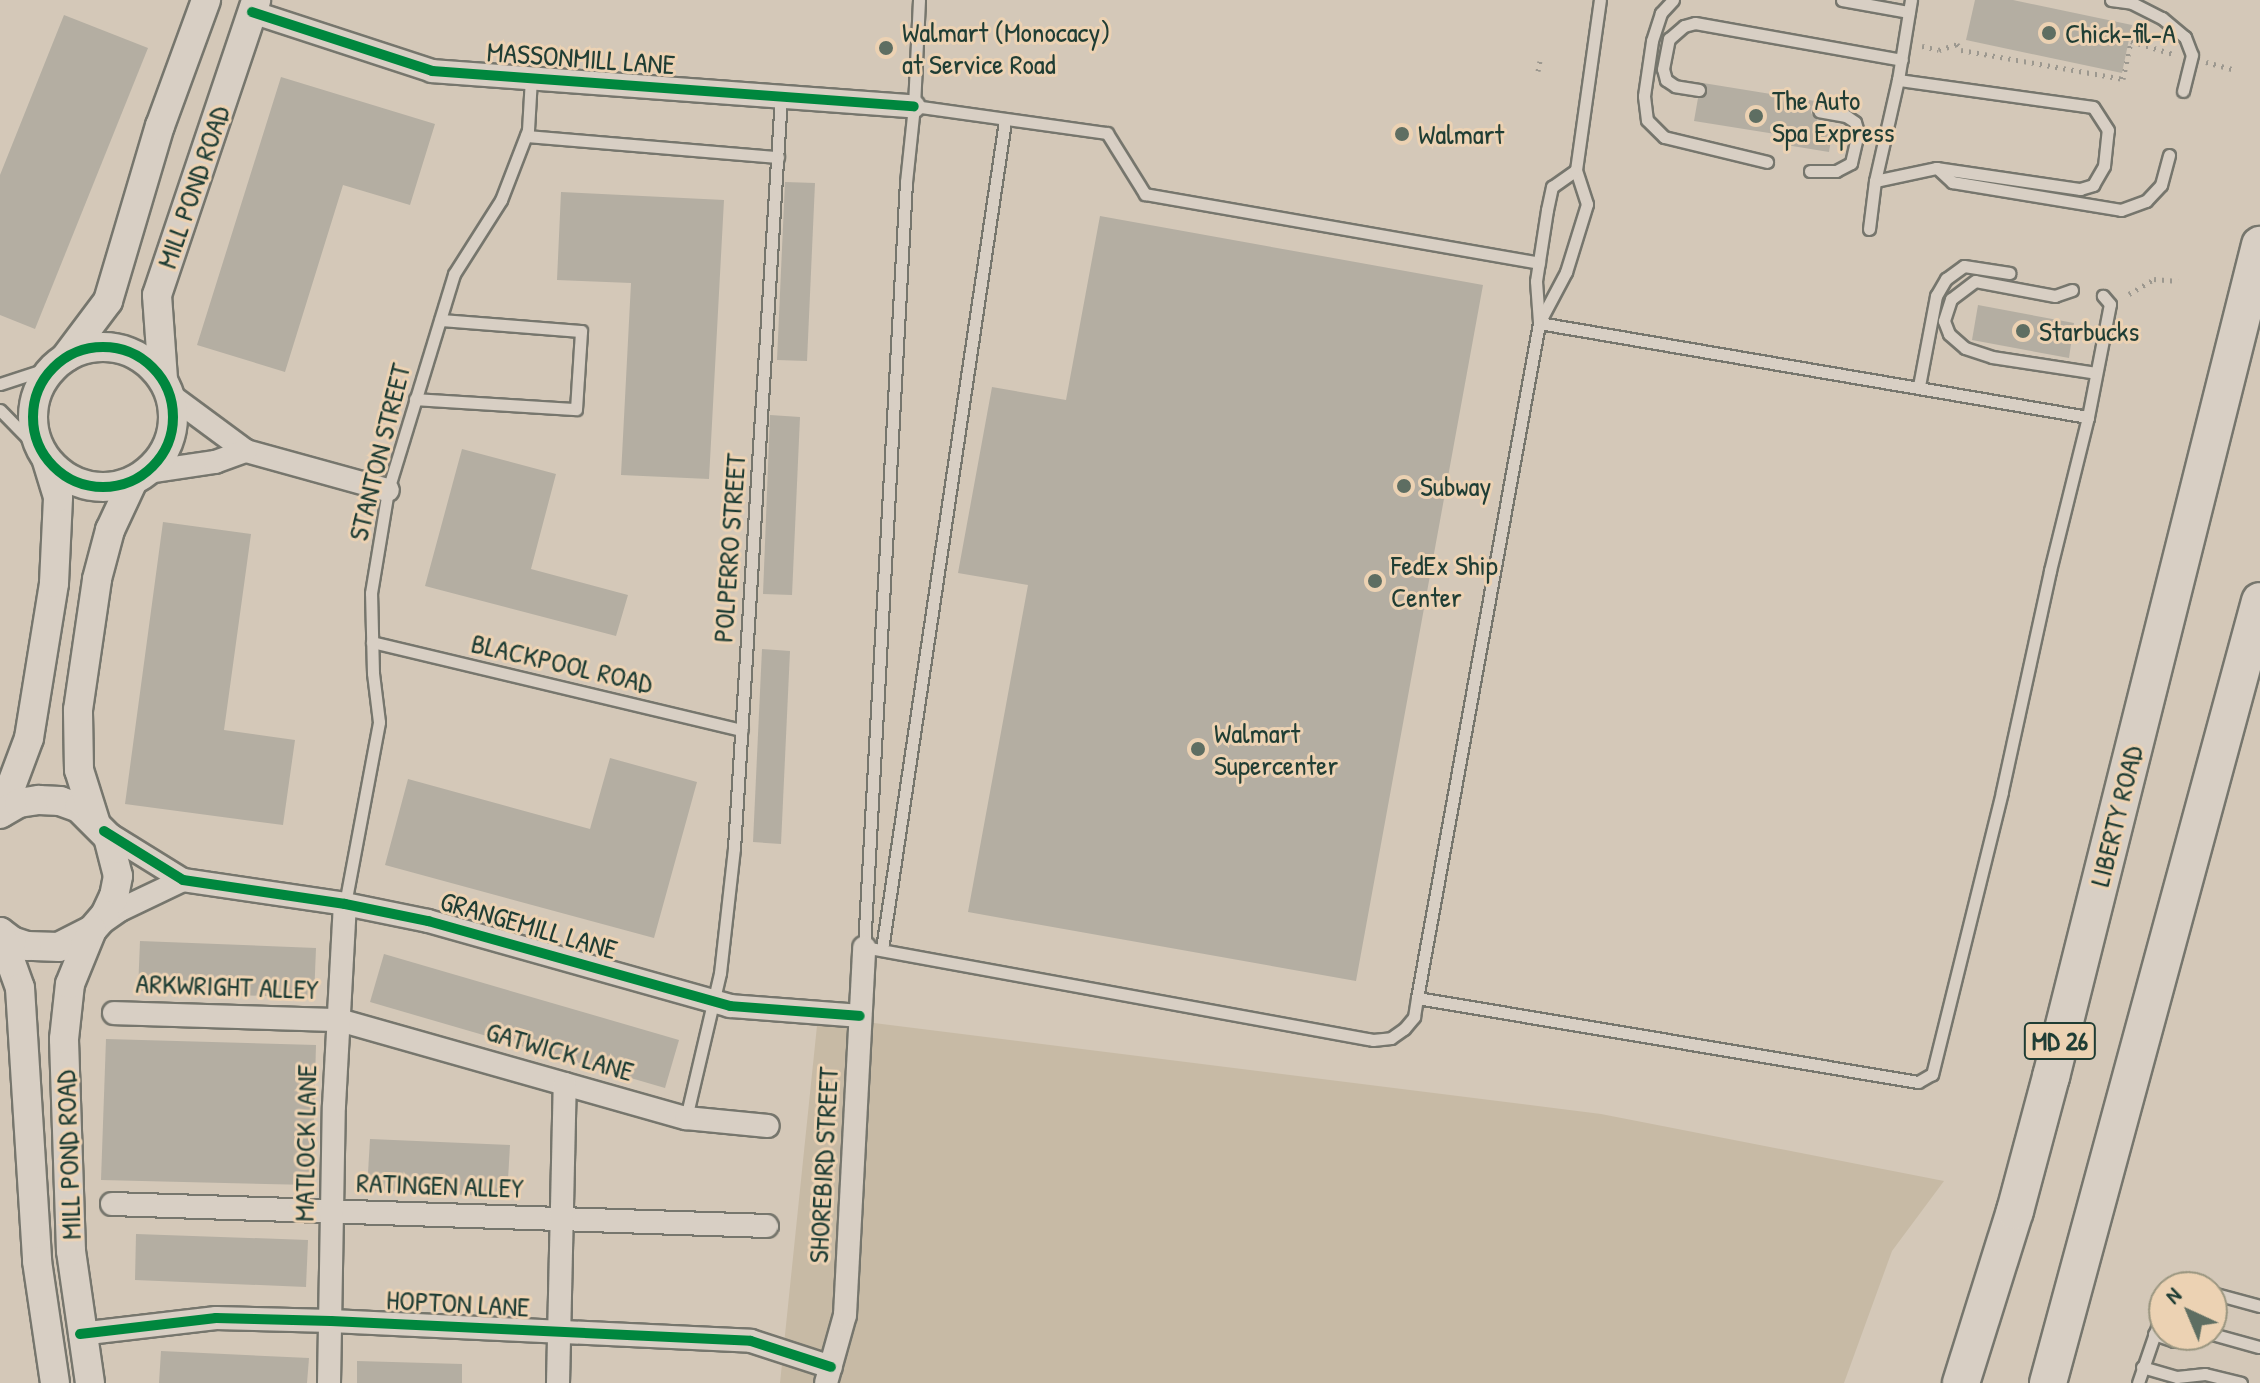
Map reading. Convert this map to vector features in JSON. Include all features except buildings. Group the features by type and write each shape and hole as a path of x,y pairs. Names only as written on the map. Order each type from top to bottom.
{"main road":[{"name":"LIBERTY ROAD","path":"1961,1383 2015,1211 2047,1092 2260,245"},
{"name":"MD 26","path":"2048,1383 2260,601"}],"street":[{"name":"MILL POND ROAD","path":"0,813 29,738 54,583 58,497 33,428 33,408 39,389 108,301 160,126 203,1"},
{"name":"MASSONMILL LANE","path":"254,6 432,71 914,106"},
{"name":"MILL POND ROAD","path":"90,1383 80,1334 71,1251 64,1039 70,984 92,930 114,896 118,876 116,856 100,826 79,770 78,710 97,579 110,530 140,476 170,443 174,422 157,295 254,6"},
{"path":"61,361 87,349 119,349 149,363 167,387 246,451 388,490"},
{"path":"45,457 65,477 84,486 104,488 140,476 215,462 246,451"},
{"name":"MILL POND ROAD","path":"0,813 19,803 60,801 79,808 100,826"},
{"path":"100,826 183,880"},
{"path":"92,930 120,910 183,880"},
{"name":"GRANGEMILL LANE","path":"183,880 345,904 428,921 730,1006 860,1016"},
{"name":"MATLOCK LANE","path":"329,1383 345,904"},
{"name":"MILL POND ROAD","path":"0,932 12,941 43,948 59,947 92,930"},
{"name":"MILL POND ROAD","path":"0,932 20,988 37,1261 55,1383"},
{"name":"SHOREBIRD STREET","path":"829,1375 845,1315 860,1016 873,948"},
{"name":"ARKWRIGHT ALLEY","path":"114,1013 339,1020"},
{"name":"GATWICK LANE","path":"339,1020 686,1118 768,1126"},
{"path":"558,1383 565,1084"},
{"name":"RATINGEN ALLEY","path":"112,1204 767,1226"},
{"name":"HOPTON LANE","path":"80,1334 216,1318 751,1341 829,1375"}],"lane":[{"path":"873,948 906,182 914,106 919,0"},
{"path":"1539,323 1566,272 1587,204 1576,170 1600,0"},
{"path":"1673,0 1661,13 1652,41 1644,96 1647,120 1664,137 1767,162"},
{"path":"1842,0 1910,6 1902,60 1875,181 1869,229"},
{"path":"2111,0 2132,3 2162,18 2185,37 2191,45 2191,58 2183,91"},
{"path":"1699,90 1675,86 1666,80 1663,69 1669,39 1684,26 1695,23 1902,60"},
{"name":"STANTON STREET","path":"345,904 379,722 371,593 388,490 454,274 501,200 526,136 531,78"},
{"path":"1875,181 1936,168 2080,189 2093,185 2104,166 2108,130 2093,107 1898,80"},
{"name":"POLPERRO STREET","path":"686,1118 714,1001 734,848 781,97"},
{"path":"914,106 1107,133 1145,194 1539,263"},
{"path":"1810,171 1836,171 1851,163 1858,132 1855,122 1846,116 1819,111"},
{"path":"873,948 1005,121"},
{"path":"526,136 778,157"},
{"path":"1936,168 1952,182 2121,210 2146,201 2161,185 2169,155"},
{"path":"873,948 1373,1040 1391,1038 1404,1029 1414,1017 1539,323 1536,281 1552,187 1576,170"},
{"path":"1919,386 1936,296 1946,279 1964,266 2009,273"},
{"path":"2072,290 2055,296 1975,281 1951,299 1944,321 1949,334 1965,348 2096,373"},
{"path":"1417,998 1918,1082 1932,1074 2002,792 2050,571 2088,417 2110,304 2103,296"},
{"path":"415,399 576,409 581,331 440,320"},
{"path":"1539,323 2088,417"},
{"path":"0,384 61,361"},
{"path":"0,410 45,457"},
{"name":"BLACKPOOL ROAD","path":"372,642 742,730"},
{"path":"2228,1297 2260,1306"},
{"path":"2228,1338 2259,1347"},
{"path":"2138,1383 2148,1350"},
{"path":"2142,1367 2177,1377 2205,1374 2241,1383"}],"path":[{"path":"1904,42 1939,50 1957,44 1961,50 2123,79 2131,41 2232,69"},
{"path":"1538,71 1540,61"},
{"path":"2129,294 2154,279 2178,281"}],"shaded area":[{"path":"818,1016 1601,1114 1944,1181 1892,1251 1844,1383 780,1383"}],"cycle path":[{"path":"252,12 432,71 914,106"},
{"path":"103,347 130,352 153,367 168,390 173,417 168,444 153,467 130,482 103,487 76,482 53,467 38,444 33,417 38,390 53,367 76,352 103,347"},
{"path":"104,831 183,880 345,904 428,921 730,1006 860,1016"},
{"path":"80,1334 216,1318 331,1321 751,1341 831,1367"}],"place":[{"name":"Chick-fil-A","path":"2049,33"},
{"name":"Walmart (Monocacy) at Service Road","path":"886,48"},
{"name":"The Auto Spa Express","path":"1756,116"},
{"name":"Walmart","path":"1402,134"},
{"name":"Starbucks","path":"2023,331"},
{"name":"Subway","path":"1404,486"},
{"name":"FedEx Ship Center","path":"1375,581"},
{"name":"Walmart Supercenter","path":"1198,749"}]}
